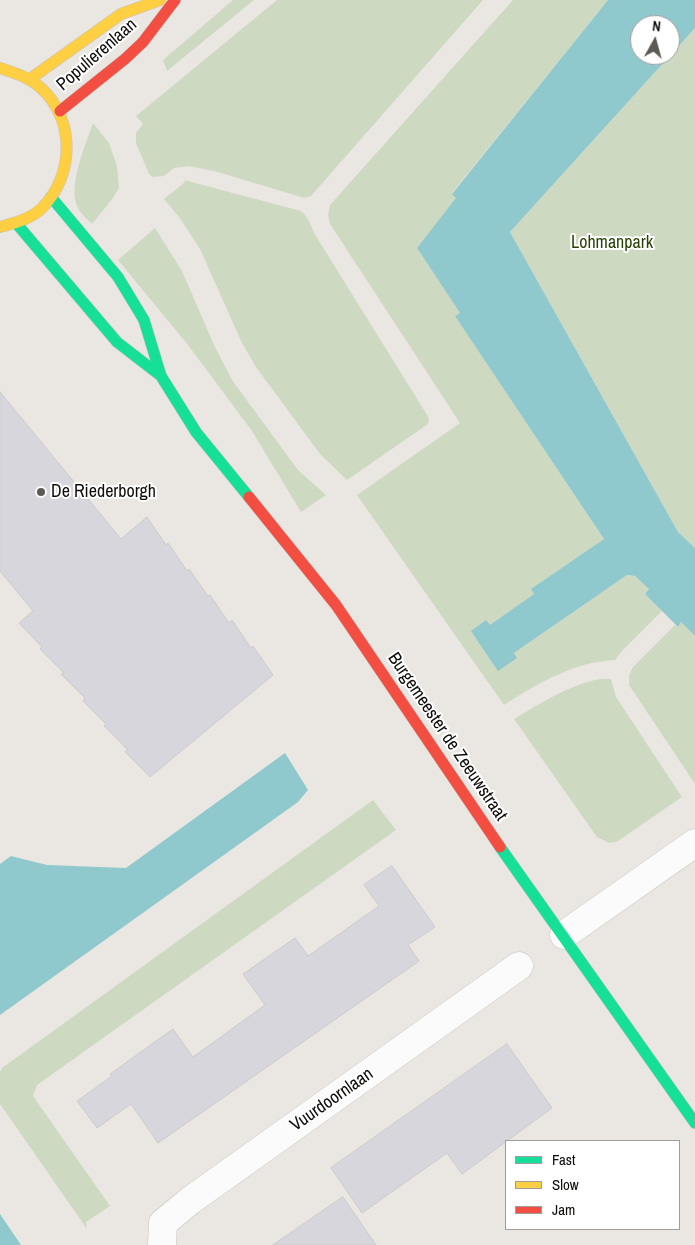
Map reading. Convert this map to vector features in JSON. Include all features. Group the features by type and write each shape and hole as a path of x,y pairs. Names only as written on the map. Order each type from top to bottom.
{"street":[{"name":"Populierenlaan","path":"30,79 121,14 160,0"},
{"name":"Populierenlaan","path":"60,111 125,60 144,42 175,0"},
{"path":"0,68 10,70 30,79 47,93 60,111 67,133 68,155 62,177 51,197 42,208 16,223 0,227"},
{"name":"Burgemeester de Zeeuwstraat","path":"51,197 118,277 144,320 161,376 196,432 336,605 511,863 564,935 695,1123"},
{"name":"Burgemeester de Zeeuwstraat","path":"16,223 117,342 161,376"},
{"path":"564,935 695,843"},
{"name":"Vuurdoornlaan","path":"162,1245 163,1223 191,1200 520,966"}],"green space":[{"path":"233,0 254,0 167,71 163,60"},
{"path":"277,0 483,0 311,196 304,198 218,172 189,166 174,168 164,176 153,177 149,174 136,143 136,133 143,124 136,116"},
{"path":"513,0 608,0 452,193 457,198 417,248 460,313 456,317 604,539 532,589 534,594 490,626 486,621 471,632 517,658 514,653 627,575 635,576 649,589 645,594 662,611 615,660 588,664 563,672 532,687 504,705 357,495 460,423 330,224 328,215 330,205"},
{"name":"Lohmanpark","path":"695,28 695,548 678,532 510,232 661,65 680,65 680,45"},
{"path":"93,123 109,143 117,166 119,188 92,224 78,208 75,187 82,153"},
{"path":"184,180 303,213 429,418 428,424 347,480 320,454 256,367 242,343 200,249 179,217 164,199 185,182"},
{"path":"155,228 182,271 214,345 232,380 298,470 326,495 301,512 252,431 188,345 118,260"},
{"path":"681,622 695,636 695,784 629,685 629,675 633,667 675,625 677,627"},
{"path":"600,679 611,679 616,697 682,797 618,841 609,843 597,837 514,719 566,690"},
{"path":"373,800 396,830 37,1085 33,1096 110,1206 86,1222 87,1229 0,1104 0,1073 2,1068"}],"water":[{"path":"608,0 695,0 695,28 680,45 680,15 630,15 630,65 661,65 510,232 678,532 695,548 695,636 681,622 678,627 645,594 649,589 635,576 627,575 514,653 517,658 498,671 471,631 486,620 490,625 534,594 531,589 604,539 455,316 460,313 417,248 456,198 452,194"},
{"path":"285,753 308,790 298,802 0,1015 0,864 11,856 47,865 126,868"},
{"path":"0,1214 19,1242 21,1245 0,1245"}],"building":[{"path":"0,392 121,539 147,517 166,545 168,543 187,571 189,569 208,596 210,595 229,623 232,620 251,648 253,646 273,675 150,777 125,752 128,750 104,726 106,724 83,701 85,698 61,674 64,673 40,649 42,647 19,623 33,611 0,571"},
{"path":"392,866 435,927 408,945 419,961 158,1143 131,1104 97,1128 77,1101 112,1076 110,1074 173,1029 193,1057 265,1005 243,974 295,938 308,956 379,906 364,885"},
{"path":"507,1044 552,1108 508,1140 505,1140 505,1142 462,1174 447,1153 362,1213 331,1168"},
{"path":"343,1197 376,1245 273,1245"}],"traffic: fast":[{"path":"51,197 118,277 144,320 161,376 196,432 249,497"},
{"path":"16,223 117,342 161,376"},
{"path":"500,847 695,1123"}],"traffic: slow":[{"path":"30,79 121,14 160,0"},
{"path":"0,68 32,81 52,101 60,116 67,148 60,180 53,195 42,208 28,218 0,227"}],"traffic: jam":[{"path":"60,111 125,59 143,42 175,0"},
{"path":"249,497 336,605 500,847"}],"place":[{"name":"De Riederborgh","path":"41,492"}]}
